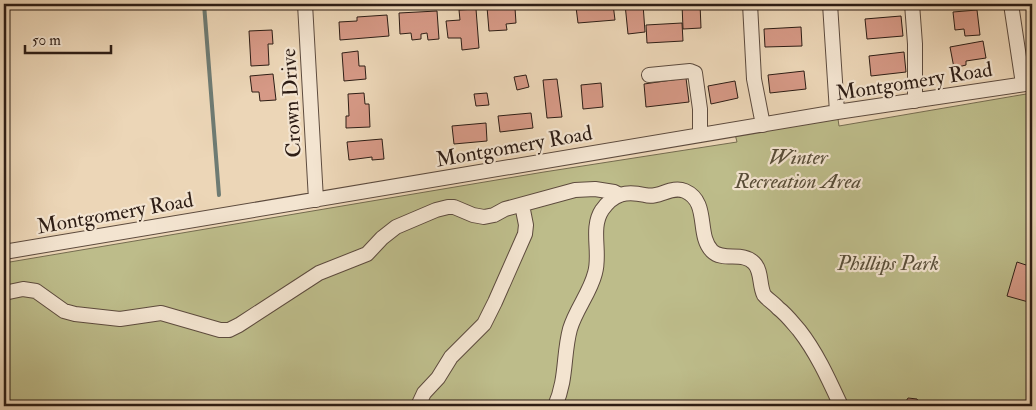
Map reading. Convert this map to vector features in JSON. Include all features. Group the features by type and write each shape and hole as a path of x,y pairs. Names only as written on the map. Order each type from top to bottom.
{"street":[{"name":"Crown Drive","path":"305,4 316,200"},
{"path":"750,4 754,78 763,125"},
{"path":"830,4 837,112"},
{"path":"912,4 915,44 915,101"},
{"path":"1011,4 1028,84"},
{"path":"649,75 690,71 695,73 700,109 700,135"},
{"name":"Montgomery Road","path":"4,252 837,112 1028,84"},
{"path":"4,293 23,289 36,291 64,311 75,314 120,319 161,313 225,331 239,325 318,273 368,254 382,238 396,227 436,210 448,206 484,217 494,215 505,209 586,188 614,192 620,195"},
{"path":"555,406 563,385 571,327 595,273 597,261 596,230 599,218 607,204 620,195 631,192 654,196 678,189 694,197 699,207 710,248 718,255 747,258 755,263 764,294 785,314 808,342 841,406"},
{"path":"418,406 424,392 438,378 451,357 478,331 489,316 525,234 526,225 522,205"}],"green space":[{"name":"Phillips Park","path":"1032,93 1032,406 4,406 4,263 544,172 737,142 735,134 837,112 839,126"}],"building":[{"path":"588,4 613,4 615,20 578,23 576,7 588,6"},
{"path":"625,4 643,4 645,32 628,34"},
{"path":"682,4 700,4 701,28 683,29"},
{"path":"505,6 505,8 515,8 516,23 506,24 507,30 489,31 487,7"},
{"path":"476,9 479,48 462,50 461,38 448,38 446,21 460,20 459,10"},
{"path":"977,10 980,35 965,36 964,29 955,30 953,12"},
{"path":"437,11 439,39 428,40 427,33 421,34 421,39 412,40 411,33 400,34 399,13"},
{"path":"387,15 389,36 340,40 339,22 357,21 357,17"},
{"path":"901,16 903,36 867,39 865,19"},
{"path":"682,23 683,41 647,43 646,25"},
{"path":"801,27 802,46 765,47 764,29"},
{"path":"272,30 273,44 268,44 269,65 251,66 249,31"},
{"path":"983,41 986,58 966,61 966,65 954,68 950,47"},
{"path":"358,51 359,66 365,66 366,79 344,81 342,53"},
{"path":"904,52 906,72 871,76 869,56"},
{"path":"804,71 806,89 770,93 768,75"},
{"path":"273,74 276,100 260,101 259,92 252,92 250,76"},
{"path":"526,75 529,87 517,90 514,77"},
{"path":"686,78 689,102 646,107 644,84"},
{"path":"557,79 562,117 547,118 543,80"},
{"path":"735,81 738,98 711,104 708,86"},
{"path":"601,83 603,107 583,109 581,85"},
{"path":"364,93 365,104 369,104 370,127 346,128 346,116 349,116 348,94"},
{"path":"487,93 489,105 476,106 474,94"},
{"path":"531,113 533,128 500,132 498,116"},
{"path":"486,123 487,141 454,144 452,126"},
{"path":"382,139 384,159 372,160 372,157 349,160 347,142"},
{"path":"1017,262 1032,267 1032,303 1007,296"},
{"path":"908,398 917,399 921,406 903,406"}],"waterway":[{"path":"204,4 219,195"}],"park label":[{"name":"Winter Recreation Area","path":"798,169"}]}
